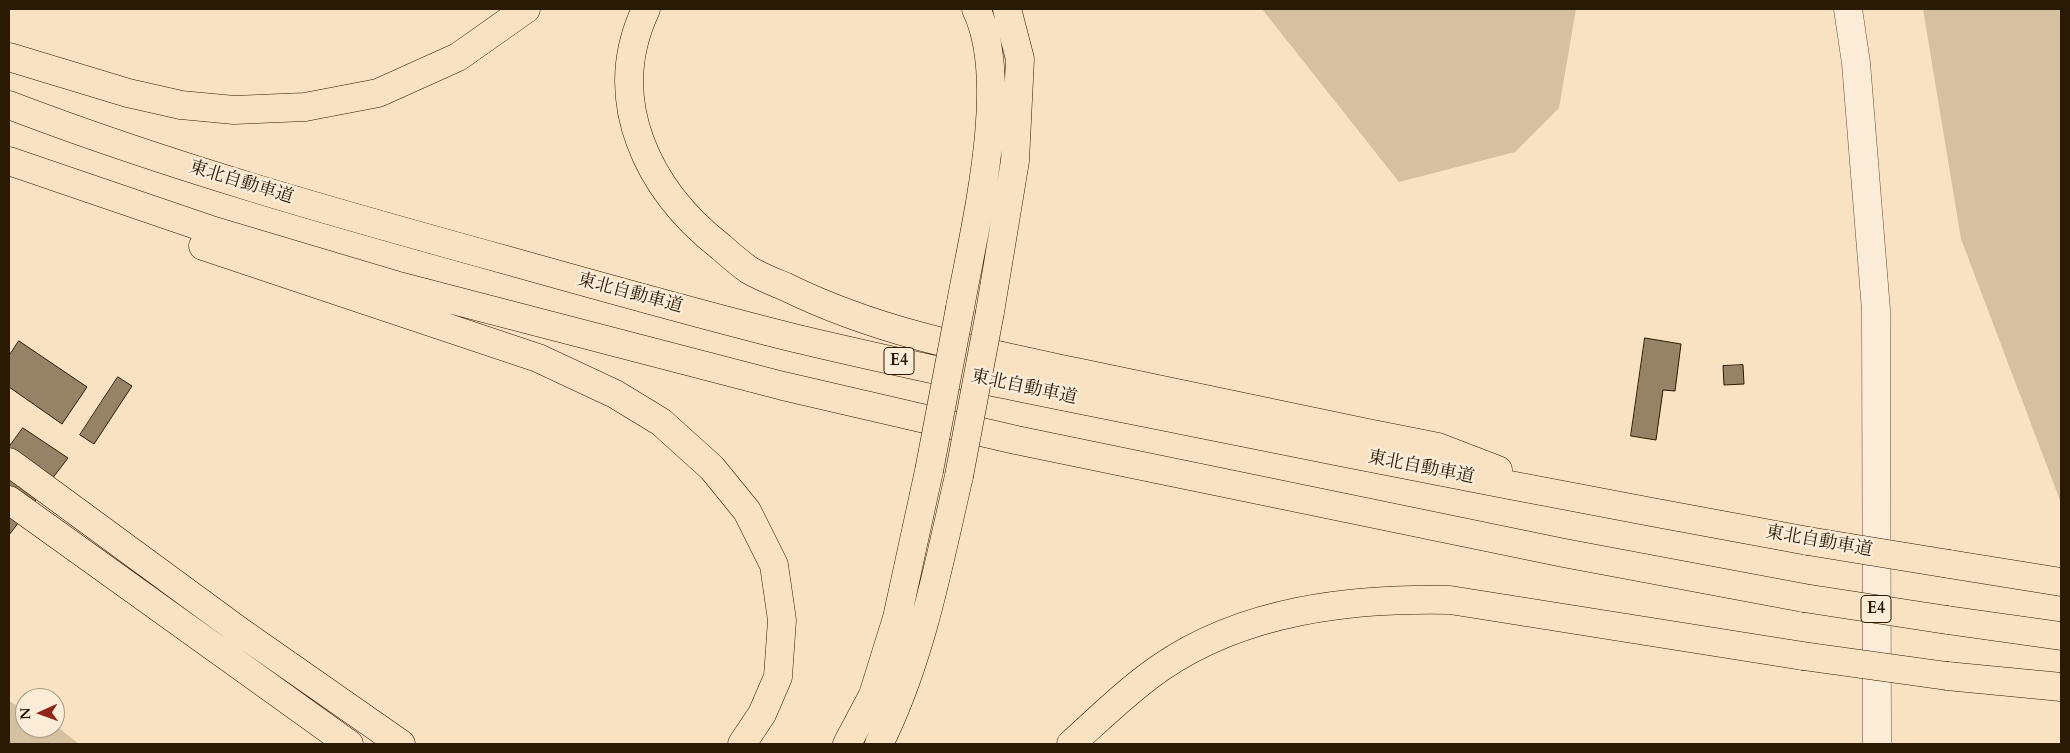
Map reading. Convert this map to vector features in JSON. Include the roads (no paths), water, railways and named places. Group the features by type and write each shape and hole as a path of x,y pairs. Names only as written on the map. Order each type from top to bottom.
{"highway":[{"path":"9,57 128,93 181,105 234,110 305,107 378,94 458,58 526,9"},
{"path":"646,9 634,43 630,76 631,109 643,150 660,184 695,227 749,269 812,300 888,329 1066,370 1438,447 1571,498"},
{"path":"847,744 873,695 897,618 929,471 982,188 992,106 990,56 976,9"},
{"path":"879,744 902,695 923,628 959,476 990,312 1015,161 1020,59 1007,9"},
{"name":"東北自動車道","path":"9,104 60,124 229,180 407,233 793,337 1025,389 1571,498 1808,541 2061,582"},
{"name":"E4","path":"9,161 48,176 214,231 395,285 783,386 1016,440 1564,553 1804,598 2061,636"},
{"path":"48,176 207,248 538,358 615,394 661,422 712,468 747,510 774,565 782,620 778,677 762,714 742,744"},
{"path":"9,462 242,633 401,744"},
{"path":"9,500 349,744"},
{"path":"1071,744 1160,667 1195,648 1233,631 1277,616 1316,607 1403,599 1450,600 1803,656 1946,676 2061,687"}],"street":[{"path":"1848,9 1856,63 1876,310 1878,744"}]}
